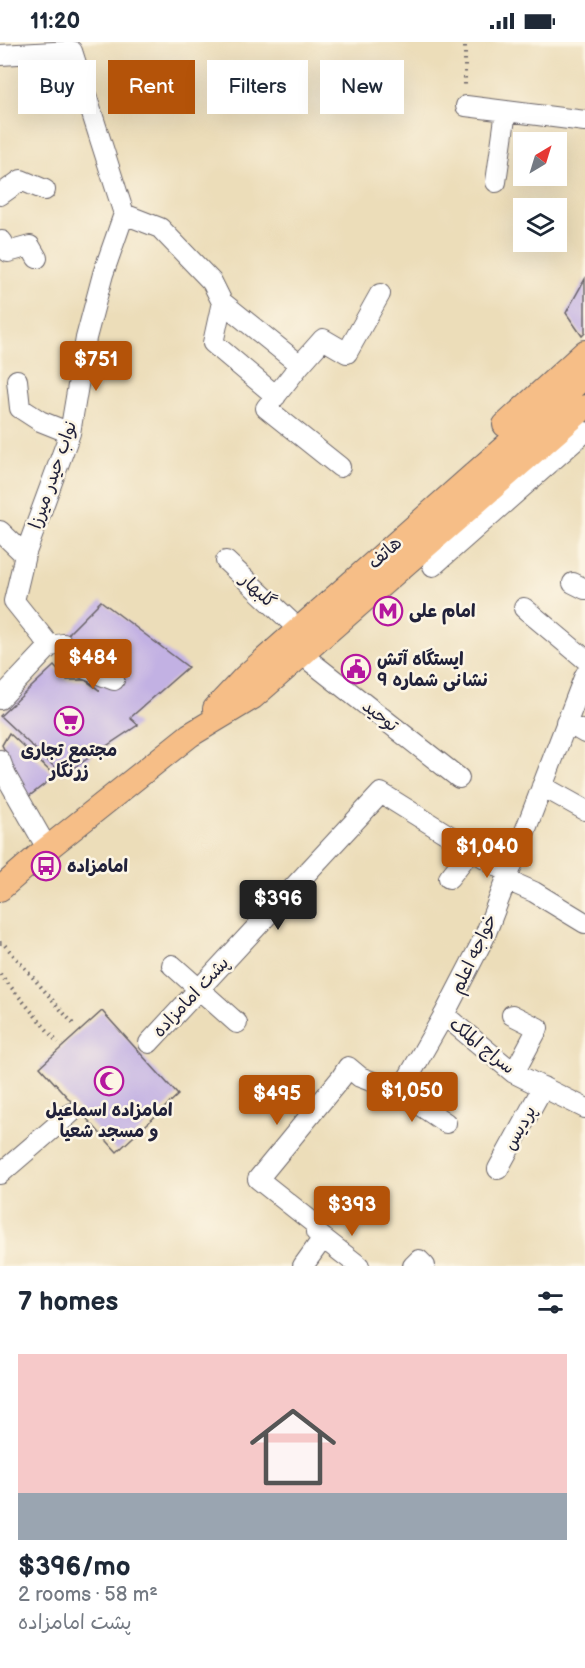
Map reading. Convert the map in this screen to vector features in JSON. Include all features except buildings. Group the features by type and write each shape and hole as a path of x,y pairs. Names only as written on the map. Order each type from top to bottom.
{"main road":[{"path":"245,677 290,621 585,352"},
{"name":"هاتف","path":"190,735 245,677 585,376"},
{"name":"هاتف","path":"0,889 190,735 253,697 585,407"}],"street":[{"path":"0,55 72,51 124,214 160,228 212,282 222,302 300,365"},
{"path":"466,106 585,121"},
{"path":"496,182 506,111"},
{"path":"0,195 21,180 45,190"},
{"name":"نواب حیدر میرزا","path":"50,646 15,601 25,555 70,433 86,338 103,274 124,214"},
{"path":"0,242 8,252 30,246 37,258"},
{"path":"340,467 266,408 322,339 347,353 380,294"},
{"path":"222,302 213,343 276,396"},
{"path":"17,380 20,408 40,421 70,433"},
{"path":"433,566 585,432"},
{"path":"0,531 25,555"},
{"name":"گلبهار","path":"226,561 290,621"},
{"path":"524,608 585,659"},
{"path":"0,699 50,646 63,644 78,666 114,680"},
{"name":"توحید","path":"301,654 459,778"},
{"name":"خواجه اعلم","path":"400,1092 484,938 585,675"},
{"path":"566,722 585,733"},
{"path":"0,760 6,777 48,849"},
{"path":"542,786 585,810"},
{"name":"پشت امامزاده","path":"148,1043 381,793 471,850"},
{"path":"449,878 471,850 508,876 585,923"},
{"path":"172,965 237,1023"},
{"name":"سراج الملک","path":"444,1015 514,1073 585,1108"},
{"path":"512,1015 538,1028 514,1073"},
{"path":"359,1266 316,1232 316,1225 258,1179 348,1067 360,1077 400,1092 446,1123"},
{"name":"پردیس","path":"498,1169 543,1087"},
{"path":"0,1174 71,1113"},
{"path":"303,1266 323,1238"},
{"path":"413,1266 418,1260 425,1266"}],"path":[{"path":"465,47 466,106"},
{"path":"0,944 3,943 75,1026"},
{"path":"0,974 58,1043"}],"place":[{"name":"امام علی","path":"388,611"},
{"name":"ایستگاه آتش نشانی شماره 9","path":"356,669"},
{"name":"مجتمع تجاری زرنگار","path":"69,721"},
{"name":"امامزاده","path":"46,866"},
{"name":"امامزاده اسماعیل و مسجد شعیا","path":"109,1081"}]}
